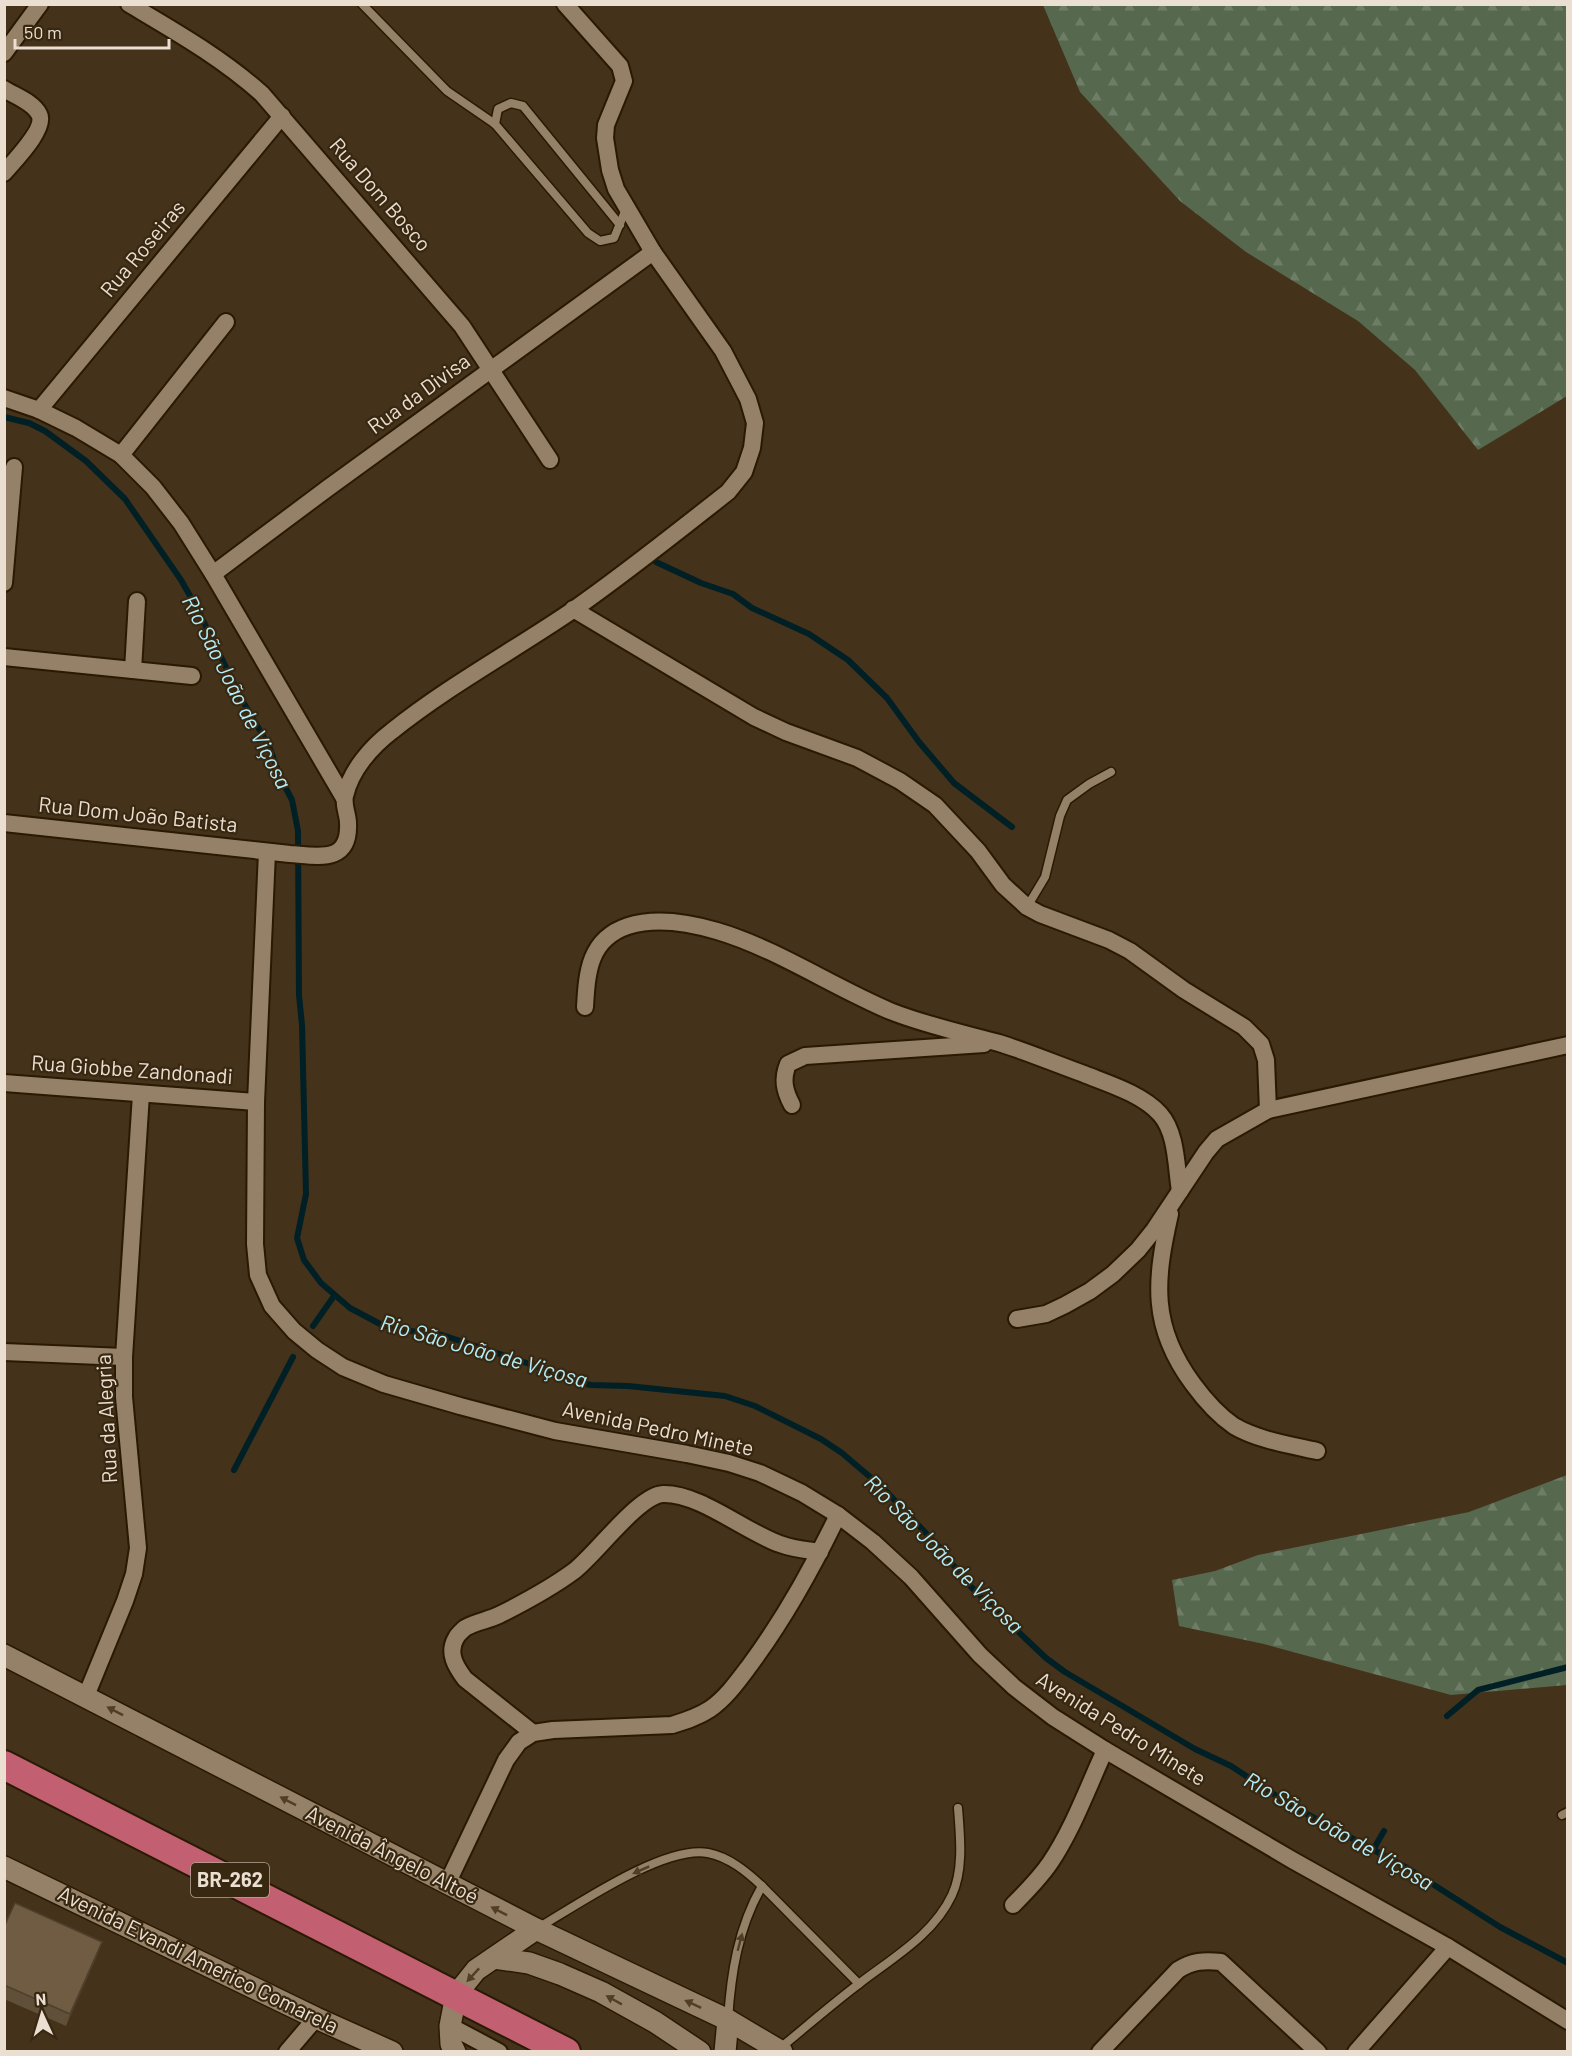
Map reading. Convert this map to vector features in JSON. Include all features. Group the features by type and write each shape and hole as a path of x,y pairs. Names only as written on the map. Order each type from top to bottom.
{"highway":[{"name":"BR-262","path":"4,1765 566,2052"}],"street":[{"path":"4,53 40,4"},
{"name":"Rua Dom Bosco","path":"129,4 213,55 249,82 282,116 462,326 550,460"},
{"path":"344,798 354,774 374,746 422,710 573,609 728,492 744,472 752,448 755,423 748,399 723,351 653,252 623,217 605,138 606,125 622,87 622,75 615,60 565,4"},
{"path":"4,89 35,108 40,114 41,122 36,132 4,173"},
{"name":"Rua Roseiras","path":"39,410 282,116"},
{"name":"Rua da Divisa","path":"213,574 653,252"},
{"path":"121,456 226,322"},
{"path":"4,398 39,410 76,428 121,456 153,488 181,523 213,574 344,798"},
{"path":"4,583 14,467"},
{"path":"133,670 136,601"},
{"path":"573,609 754,717 794,735 857,758 907,786 935,805 946,816 978,851 1003,885 1027,908 1109,940 1130,951 1184,990 1244,1027 1261,1044 1266,1060 1268,1110"},
{"path":"4,657 192,676"},
{"name":"Rua Dom João Batista","path":"4,823 267,852 326,856 341,850 347,838 348,823 344,798"},
{"name":"Avenida Pedro Minete","path":"267,852 256,1102 255,1244 258,1275 272,1306 294,1331 343,1367 384,1384 555,1431 729,1463 802,1493 838,1515 873,1542 911,1577 980,1655 1014,1687 1053,1717 1105,1750 1294,1861 1448,1947 1568,2020"},
{"path":"585,1007 590,964 596,950 607,936 627,926 644,922 662,921 695,926 755,946 894,1012 926,1024 1000,1044 1110,1084 1145,1102 1159,1112 1168,1124 1172,1140 1176,1198 1161,1255 1158,1279 1162,1323 1173,1353 1203,1397 1235,1426 1261,1437 1317,1450"},
{"path":"792,1104 784,1089 785,1071 788,1064 805,1056 1000,1044"},
{"path":"1017,1319 1046,1314 1090,1291 1113,1274 1138,1250 1217,1139 1268,1110 1568,1045"},
{"name":"Rua Giobbe Zandonadi","path":"4,1083 256,1102"},
{"name":"Rua da Alegria","path":"86,1696 125,1601 134,1574 138,1548 124,1397 124,1357 141,1094"},
{"path":"4,1352 124,1357"},
{"path":"532,1733 465,1679 453,1659 452,1648 456,1636 466,1628 498,1615 574,1571 594,1554 644,1502 655,1496 675,1495 714,1510 780,1544 820,1552"},
{"path":"447,1884 506,1760 519,1742 532,1733 553,1730 672,1725 690,1720 711,1708 732,1689 766,1643 820,1552 838,1515"},
{"name":"Avenida Ângelo Altoé","path":"4,1655 536,1929 728,2020 780,2051"},
{"path":"1013,1905 1051,1862 1105,1750"},
{"name":"Avenida Evandi Americo Comarela","path":"4,1867 316,2018 392,2052"},
{"path":"455,2052 450,2026 456,1995 476,1970 536,1929"},
{"path":"1356,2052 1448,1947"},
{"path":"494,1958 528,1963 601,1992 692,2044 700,2052"},
{"path":"1100,2052 1178,1970 1198,1961 1221,1962 1318,2052"},
{"path":"287,2052 316,2018"},
{"path":"726,2052 728,2020"},
{"path":"450,2026 499,2052"}],"lane":[{"path":"362,4 447,91 495,124 588,233 600,241 615,238 623,217 523,106 511,103 498,109 495,124"},
{"path":"1027,908 1046,877 1060,816 1067,800 1089,784 1112,772"},
{"path":"780,2051 859,1984 920,1937 941,1914 953,1893 958,1872 958,1808"},
{"path":"536,1929 626,1877 660,1862 694,1852 722,1857 749,1874 859,1984"},
{"path":"728,2020 733,1969 747,1917 762,1887"}],"green space":[{"path":"1043,5 1567,5 1567,396 1478,450 1415,370 1358,321 1246,252 1180,201 1080,92"},
{"path":"1567,1475 1567,1685 1451,1695 1264,1644 1179,1626 1172,1580 1215,1571 1258,1555 1469,1512"}],"building":[{"path":"15,1903 102,1942 70,2014 4,1985 4,1927"}],"waterway":[{"name":"Rio São João de Viçosa","path":"4,417 29,423 45,431 86,461 125,499 181,580 197,608 242,700 269,746 281,779 292,800 298,831 299,995 302,1025 306,1194 297,1238 304,1260 321,1283 350,1308 382,1325 442,1335 548,1370 572,1381 591,1385 628,1386 725,1396 755,1406 821,1439 842,1453 883,1488 941,1549 968,1584 1046,1658 1065,1672 1195,1749 1231,1766 1292,1806 1409,1869 1500,1927 1568,1963"},
{"path":"656,562 701,583 733,594 752,608 809,634 848,660 887,698 919,742 954,783 1012,827"},
{"path":"313,1326 334,1296"},
{"path":"234,1470 293,1357"},
{"path":"1447,1716 1478,1690 1568,1667"},
{"path":"1373,1850 1384,1831"}]}
